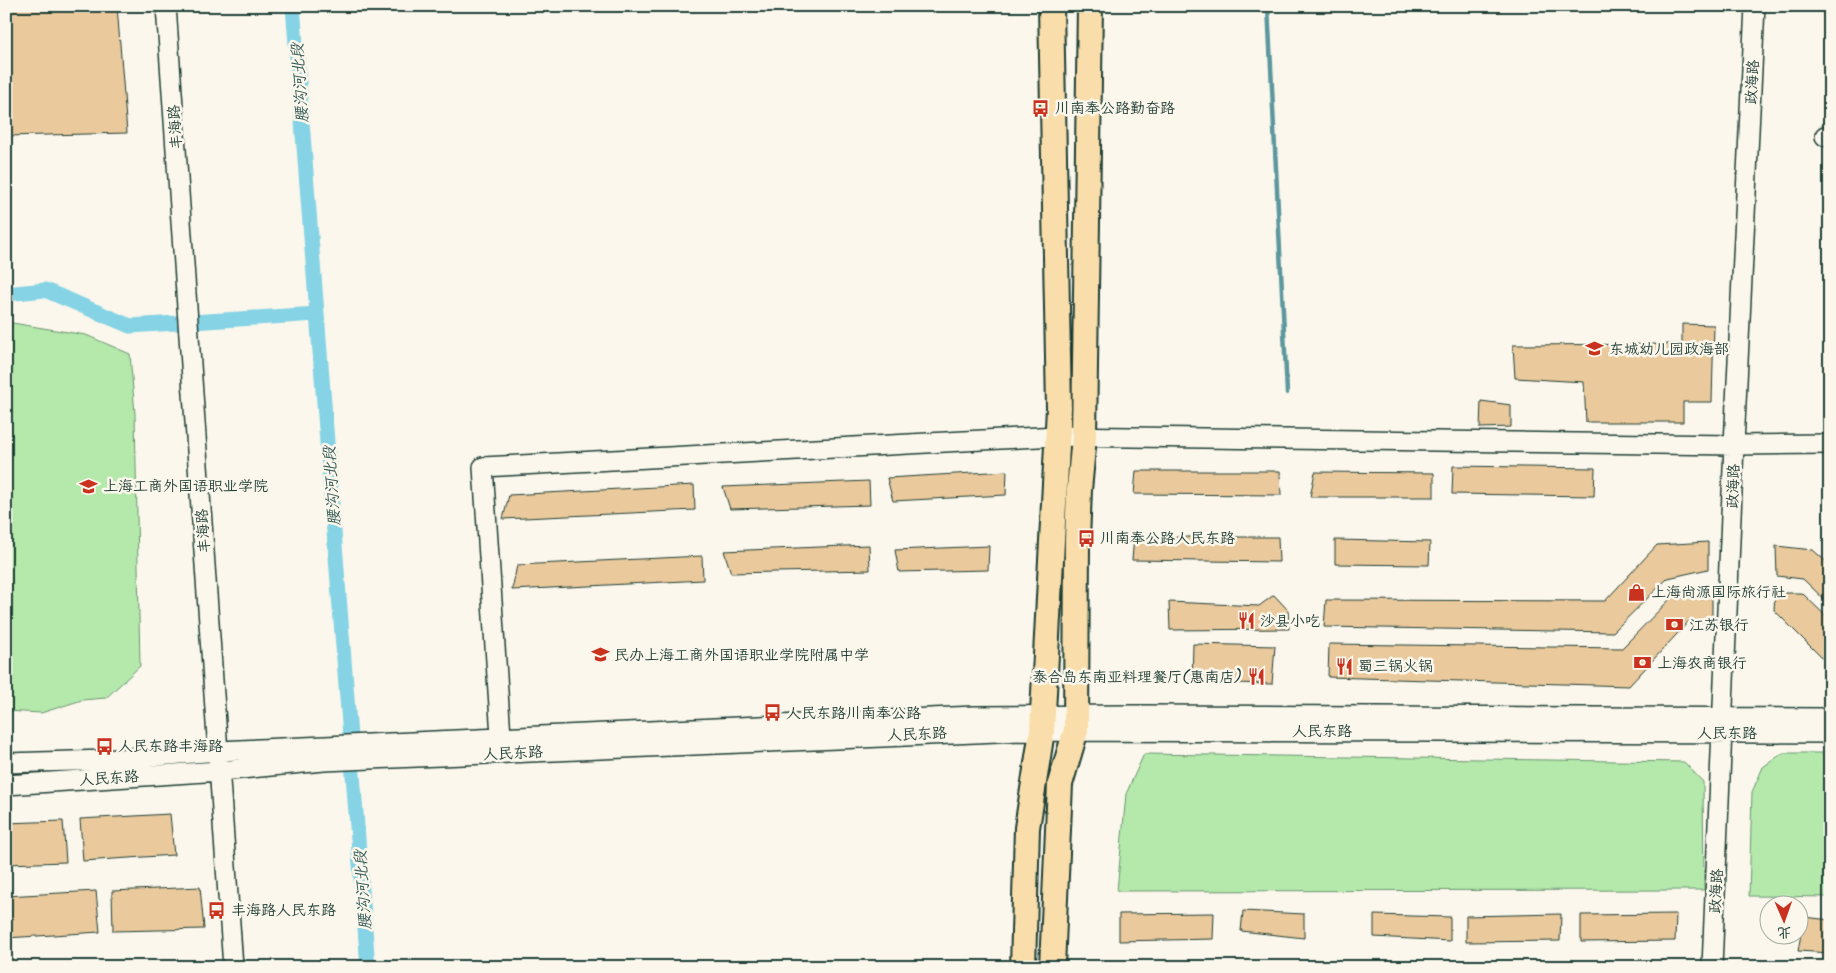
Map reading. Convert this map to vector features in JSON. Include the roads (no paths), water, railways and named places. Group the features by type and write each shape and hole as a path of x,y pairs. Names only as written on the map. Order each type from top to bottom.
{"main road":[{"path":"1023,967 1027,828 1042,723 1059,408 1051,6"},
{"path":"1052,967 1060,784 1076,723 1077,540 1084,437 1090,6"}],"street":[{"name":"丰海路","path":"166,6 233,967"},
{"name":"政海路","path":"1712,967 1734,445 1756,6"},
{"path":"501,746 483,467 1057,436 1734,445 1830,444"},
{"name":"人民东路","path":"6,763 105,760 218,751 323,754 501,746 964,717 1042,723 1723,725 1830,718"},
{"name":"人民东路","path":"1723,725 1830,733"},
{"name":"人民东路","path":"6,785 220,771 323,754"}],"waterway":[{"name":"腰沟河北段","path":"293,6 368,967"},
{"path":"1268,6 1287,393"},
{"path":"6,294 45,290 130,326 317,314"}],"place":[{"name":"川南奉公路勤奋路","path":"1041,108"},
{"name":"东城幼儿园政海部","path":"1595,349"},
{"name":"上海工商外国语职业学院","path":"89,486"},
{"name":"川南奉公路人民东路","path":"1086,538"},
{"name":"上海尚源国际旅行社","path":"1637,592"},
{"name":"沙县小吃","path":"1246,621"},
{"name":"江苏银行","path":"1675,625"},
{"name":"民办上海工商外国语职业学院附属中学","path":"600,655"},
{"name":"上海农商银行","path":"1643,663"},
{"name":"蜀三锅火锅","path":"1344,666"},
{"name":"泰合岛东南亚料理餐厅(惠南店)","path":"1256,677"},
{"name":"人民东路川南奉公路","path":"772,713"},
{"name":"人民东路丰海路","path":"104,746"},
{"name":"丰海路人民东路","path":"217,910"}]}
